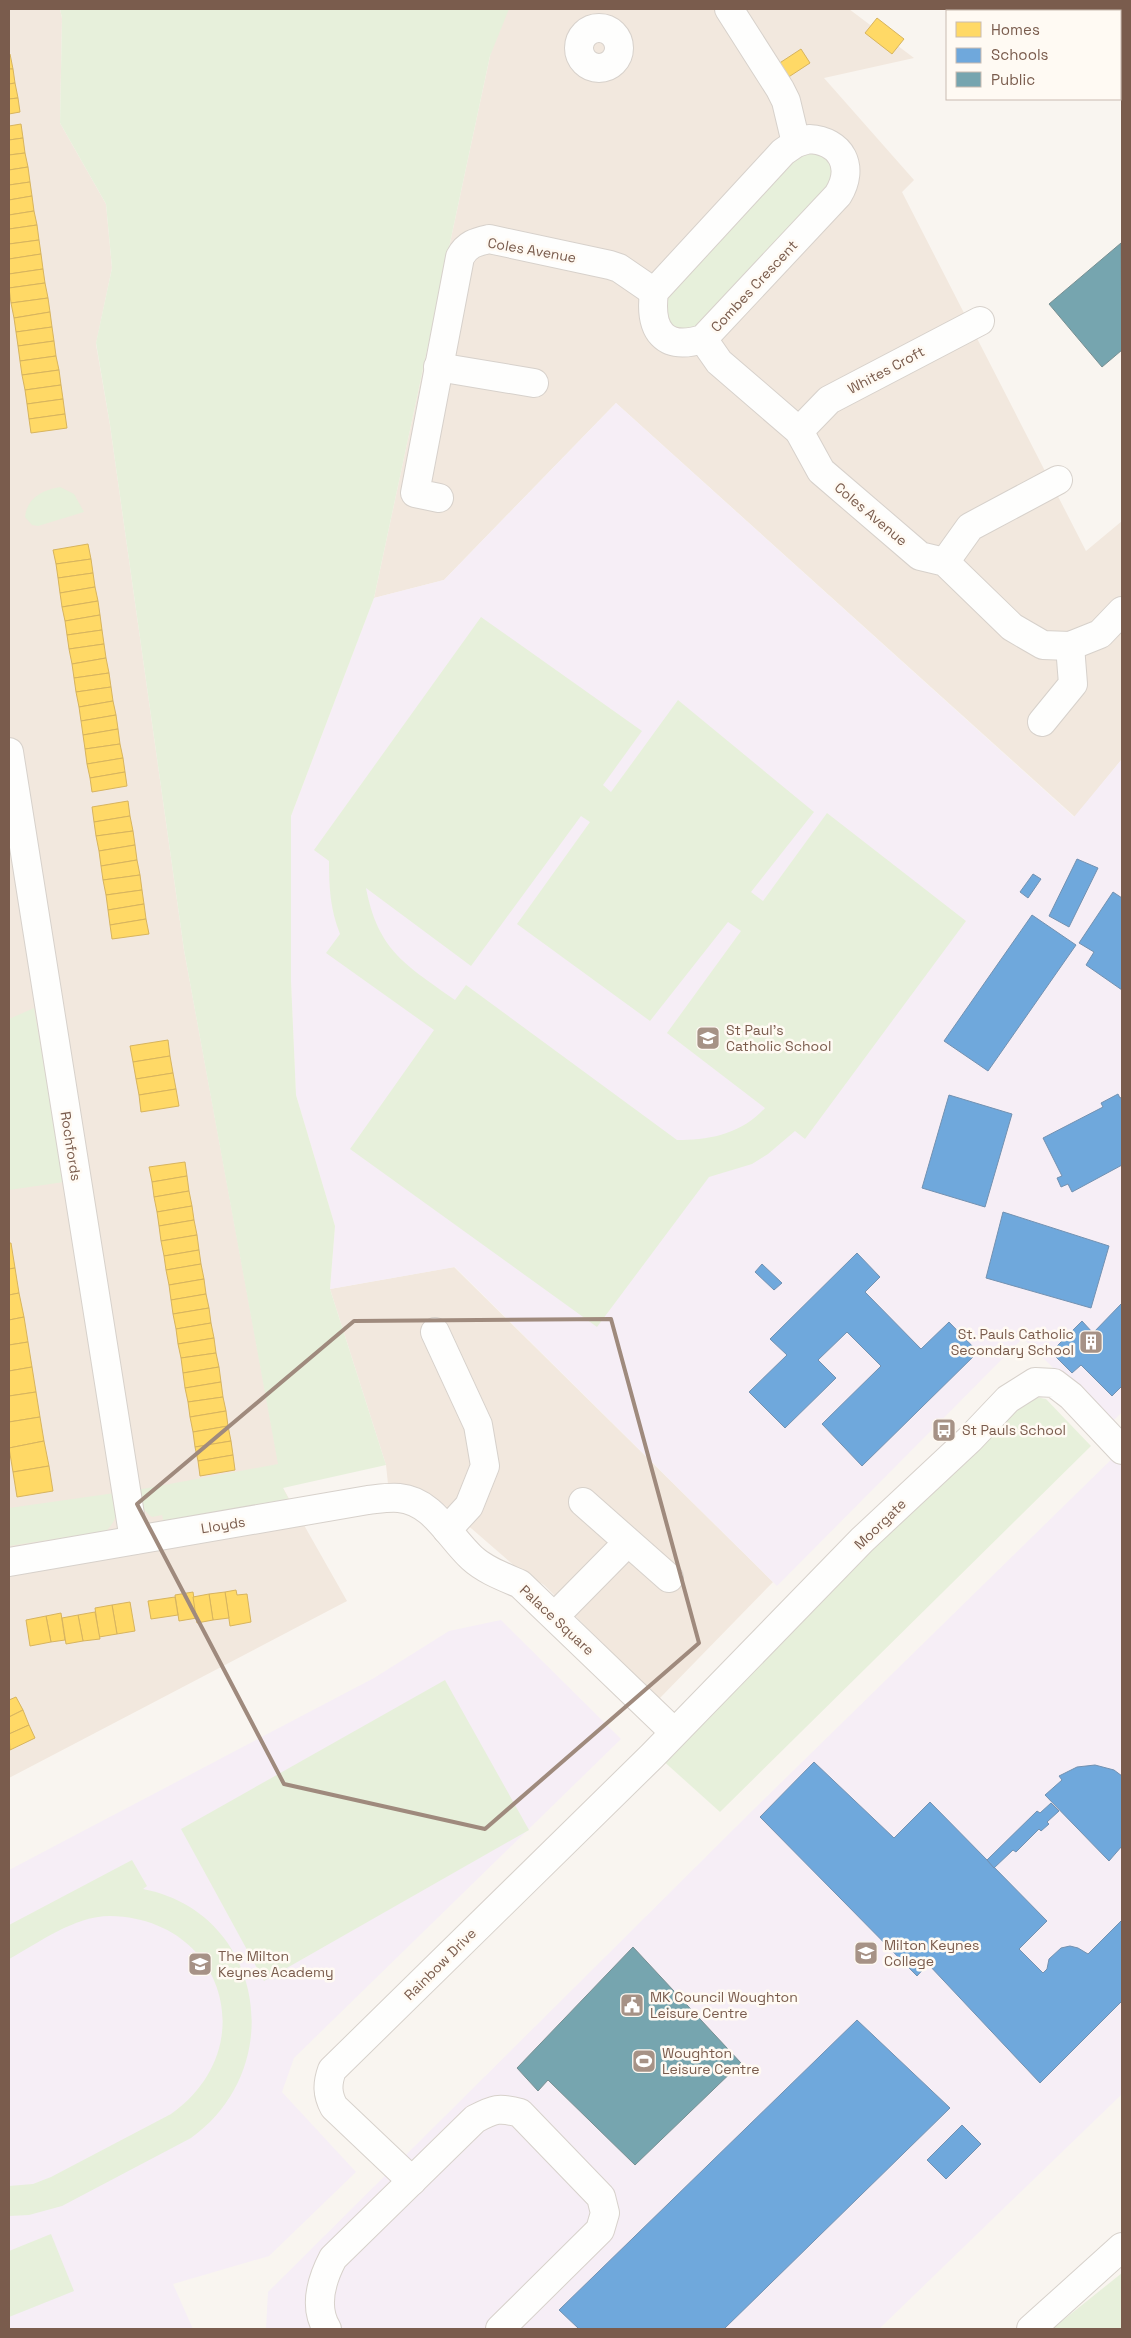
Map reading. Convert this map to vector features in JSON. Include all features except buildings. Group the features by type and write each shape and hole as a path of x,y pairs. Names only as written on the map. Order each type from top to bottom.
{"street":[{"path":"654,292 783,152 796,142 786,101 780,88 729,9"},
{"name":"Combes Crescent","path":"654,292 652,308 662,334 678,344 687,344 704,339 838,195 844,185 846,173 844,161 831,144 823,140 809,139 796,142"},
{"name":"Coles Avenue","path":"439,498 414,493 460,257 463,251 476,242 489,239 610,265 619,268 654,292"},
{"name":"Whites Croft","path":"799,431 830,400 980,321"},
{"name":"Coles Avenue","path":"704,339 720,362 799,431 821,471 920,556 944,562 1012,627 1043,644 1070,646 1100,634 1122,611"},
{"path":"438,367 534,382"},
{"path":"944,562 970,527 1058,480"},
{"path":"1042,722 1073,684 1070,646"},
{"name":"Rochfords","path":"9,752 134,1540"},
{"path":"435,1332 478,1425 485,1466 469,1506 440,1523"},
{"name":"Moorgate","path":"652,1756 862,1540 970,1439 1008,1399 1035,1382 1054,1383 1071,1396 1122,1450"},
{"name":"Lloyds","path":"9,1562 368,1500 398,1498 417,1502 440,1523"},
{"path":"582,1502 669,1578"},
{"name":"Palace Square","path":"440,1523 472,1558 498,1575 520,1584 674,1732"},
{"path":"555,1616 627,1543"},
{"name":"Rainbow Drive","path":"412,2181 334,2107 327,2084 332,2070 652,1756"},
{"path":"327,2329 324,2324 320,2301 323,2276 334,2258 475,2119 491,2110 502,2108 520,2113 601,2197 605,2213 600,2230 500,2329"},
{"path":"1031,2329 1122,2247"}],"highlighted area":[{"path":"611,1319 699,1643 485,1829 284,1784 137,1504 354,1321"}],"shaded area":[{"path":"9,9 60,9 62,18 60,123 106,204 112,268 96,344 110,425 184,950 283,1488 347,1601 9,1778"},
{"path":"497,9 849,9 914,58 824,78 914,180 902,192 1086,551 1122,521 1122,759 1075,817 616,403 444,580 374,598 490,56"},
{"name":"St Paul's Catholic School","path":"616,403 1074,817 1122,759 1122,1412 1110,1424 1023,1338 777,1586 455,1267 330,1289 335,1226 296,1095 291,981 291,816 374,598 444,580"},
{"path":"454,1267 773,1582 659,1699 544,1585 518,1569 441,1502 401,1484 388,1484 386,1465 330,1289"},
{"name":"Milton Keynes College","path":"1122,1449 1122,2094 879,2329 266,2329 268,2292 751,1812"},
{"name":"The Milton Keynes Academy","path":"501,1620 621,1739 294,2058 282,2092 356,2172 269,2256 173,2284 193,2329 9,2329 9,1870 374,1678 449,1631"}],"green space":[{"path":"60,9 509,9 490,56 374,598 291,816 291,981 296,1095 335,1226 330,1289 386,1465 283,1488 290,1502 164,1523 162,1515 152,1517 143,1508 137,1490 278,1464 184,950 110,425 96,343 112,268 106,204 60,123 62,18"},
{"path":"1076,9 1122,9 1122,48 1121,10"},
{"path":"800,150 827,152 836,180 697,333 670,330 663,296"},
{"path":"60,487 74,494 84,512 38,526 32,525 25,517 26,510 32,500 47,490"},
{"path":"481,617 642,731 603,785 611,792 678,700 814,812 751,892 763,901 827,813 966,921 805,1139 795,1131 768,1154 752,1164 709,1177 597,1327 350,1149 434,1030 326,953 340,934 331,898 329,861 314,850","holes":["581,816 590,822 517,924 650,1021 728,922 741,931 667,1033 765,1108 746,1124 725,1134 701,1139 677,1140 466,985 455,1000 422,977 397,954 378,927 366,888 471,966"]},
{"path":"34,1008 64,1182 9,1190 9,1019"},
{"path":"1030,1396 1046,1399 1091,1446 720,1812 660,1758 994,1424"},
{"path":"115,1493 115,1518 106,1531 9,1546 9,1508"},
{"path":"445,1680 529,1830 264,1981 181,1829"},
{"path":"132,1860 147,1886 143,1889 184,1904 216,1928 238,1960 250,1996 251,2035 242,2073 222,2108 191,2138 62,2206 29,2215 9,2216 9,2186 33,2184 51,2177 171,2114 200,2087 217,2056 223,2023 218,1991 204,1962 181,1939 149,1922 110,1916 83,1920 70,1925 9,1959 9,1925"},
{"path":"51,2234 74,2291 9,2317 9,2251"},
{"path":"1122,2273 1122,2329 1052,2329"}],"place":[{"name":"St Paul's Catholic School","path":"708,1038"},
{"name":"St. Pauls Catholic Secondary School","path":"1091,1342"},
{"name":"St Pauls School","path":"944,1430"},
{"name":"Milton Keynes College","path":"866,1953"},
{"name":"The Milton Keynes Academy","path":"200,1964"},
{"name":"MK Council Woughton Leisure Centre","path":"632,2005"},
{"name":"Woughton Leisure Centre","path":"644,2061"}]}
